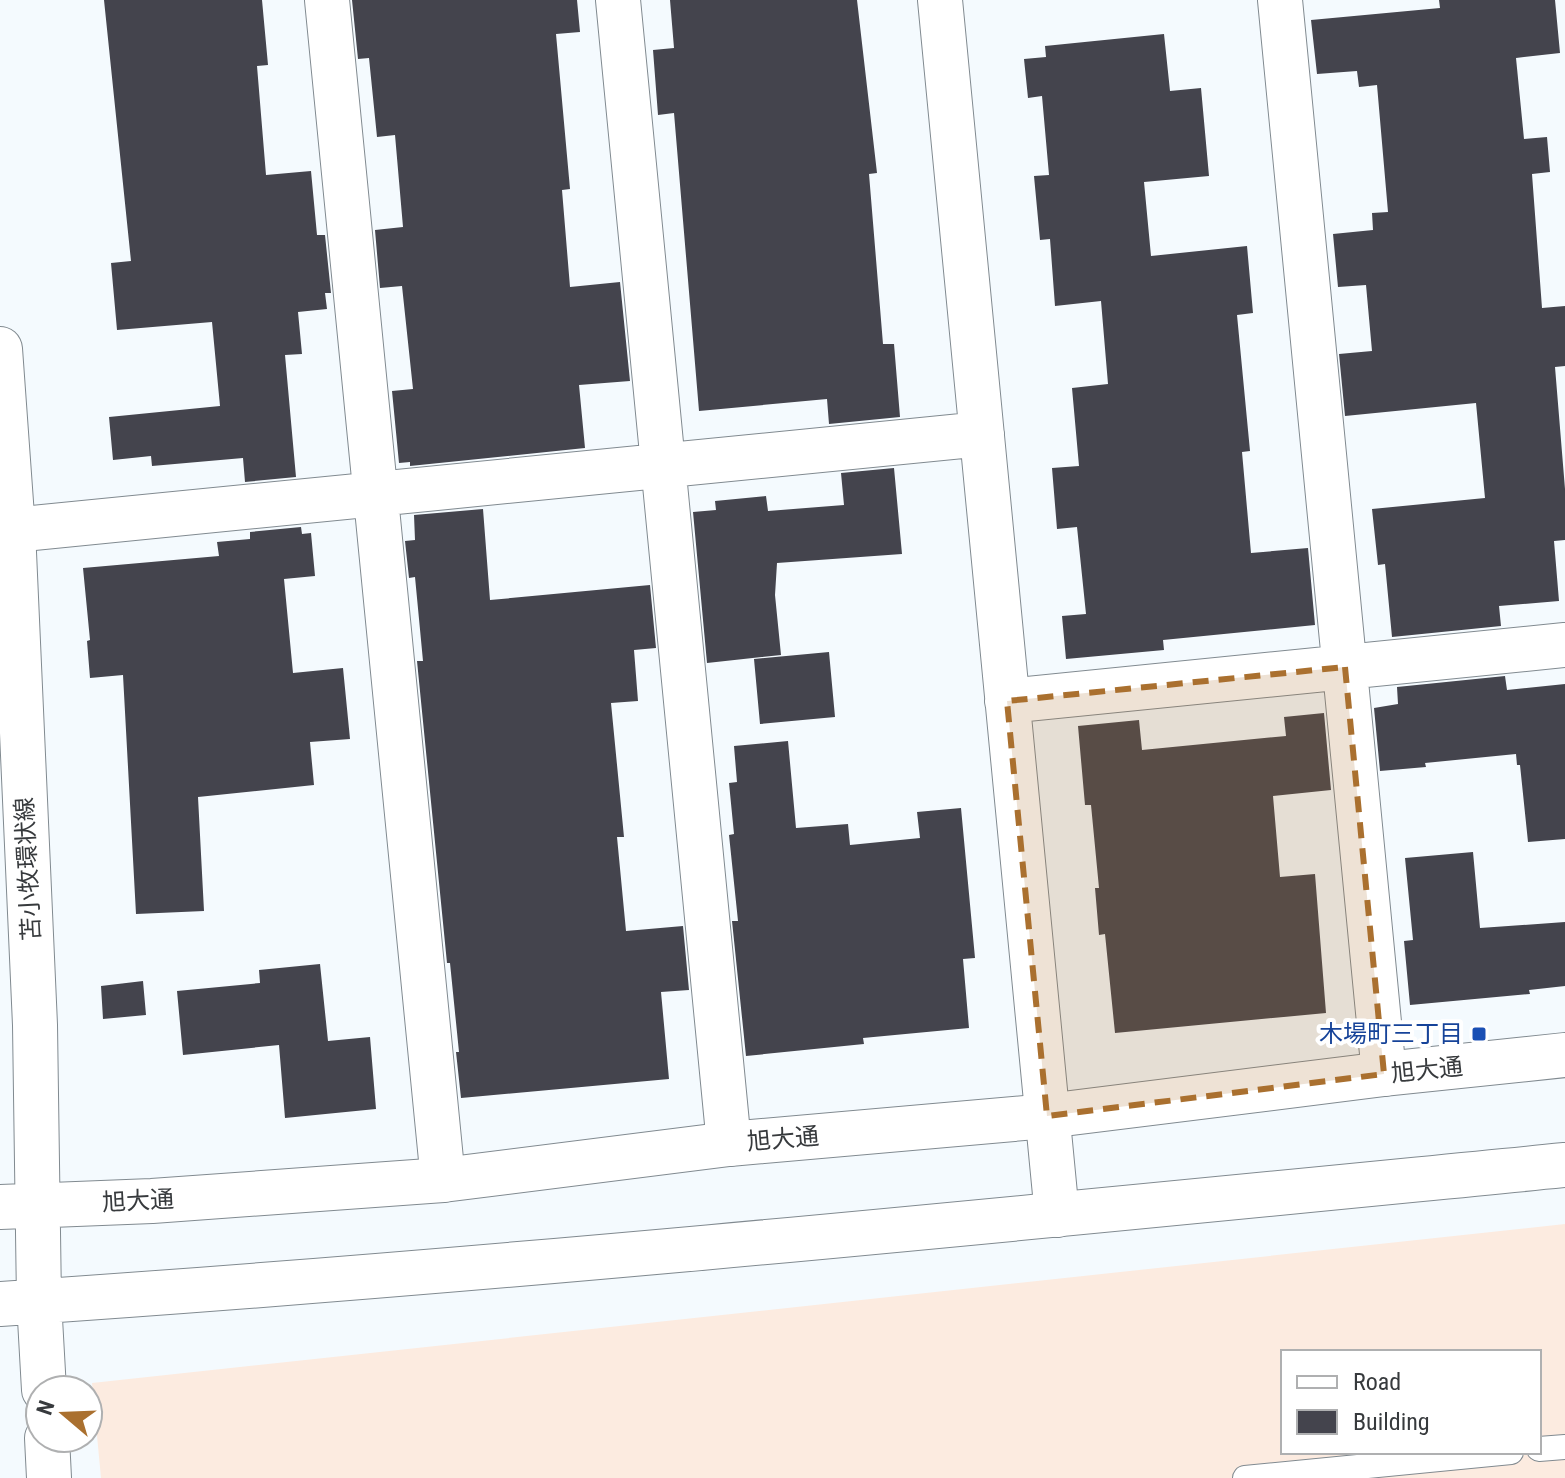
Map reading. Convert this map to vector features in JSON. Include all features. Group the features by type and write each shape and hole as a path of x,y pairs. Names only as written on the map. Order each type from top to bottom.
{"street":[{"path":"327,0 443,1180"},
{"path":"618,0 729,1144"},
{"path":"1280,0 1384,1074"},
{"path":"948,1 982,434 1057,1215"},
{"name":"苫小牧環状線","path":"0,349 13,530 35,1025 19,1206 20,1302 40,1374"},
{"path":"13,530 982,434"},
{"path":"1007,701 1565,645"},
{"name":"旭大通","path":"19,1206 152,1201 443,1180 729,1144 1047,1116 1565,1055"},
{"path":"20,1302 208,1290 1057,1215 1565,1165"},
{"path":"48,1454 49,1478"}],"lane":[{"path":"1541,1449 1565,1447"},
{"path":"1245,1478 1491,1454"}],"highlighted area":[{"path":"1345,667 1384,1074 1047,1116 1007,701"}],"shaded area":[{"path":"1565,1224 1565,1478 101,1478 99,1454 104,1454 104,1382"}],"building":[{"path":"104,0 262,0 268,65 257,66 266,175 311,171 317,235 325,235 331,293 325,293 327,309 298,312 302,354 285,355 296,477 245,482 243,458 152,466 151,456 113,460 109,417 220,406 212,322 117,330 111,263 131,261"},
{"path":"352,0 577,0 580,32 556,34 570,189 562,190 570,287 620,282 630,381 579,385 585,448 410,466 410,462 399,463 392,391 413,389 402,286 380,288 375,230 403,227 395,135 377,137 369,58 358,59"},
{"path":"670,0 857,0 877,173 869,174 883,344 894,344 900,417 829,424 827,399 699,411 674,113 658,115 653,50 674,48"},
{"path":"1439,0 1555,0 1560,53 1516,58 1524,139 1547,137 1550,172 1532,174 1542,308 1565,306 1565,366 1555,367 1565,489 1565,540 1554,541 1559,601 1499,606 1501,626 1392,637 1385,564 1378,565 1372,509 1485,498 1476,403 1345,416 1339,354 1372,351 1366,285 1338,287 1333,234 1373,230 1372,213 1388,212 1377,85 1359,87 1357,71 1317,74 1311,20 1440,8"},
{"path":"1164,34 1170,91 1201,88 1209,176 1144,182 1151,256 1247,246 1253,313 1237,315 1250,451 1242,452 1251,553 1308,548 1315,625 1163,640 1164,650 1066,659 1062,616 1086,614 1077,527 1057,529 1052,468 1079,466 1072,388 1108,384 1101,301 1055,306 1050,239 1040,240 1034,176 1049,175 1042,96 1028,98 1024,59 1046,57 1045,46"},
{"path":"894,468 902,554 777,563 775,595 781,655 707,663 693,512 716,510 715,501 766,496 768,511 844,505 841,473"},
{"path":"483,509 490,600 650,585 656,648 634,650 638,701 611,703 624,837 617,837 626,931 683,926 689,990 661,992 669,1079 461,1098 456,1052 459,1052 450,963 447,963 417,661 423,661 415,577 409,578 405,541 415,540 414,515"},
{"path":"301,527 302,534 311,533 315,576 284,579 293,673 343,668 350,739 310,742 314,785 198,797 204,911 136,914 123,675 90,678 87,641 90,640 83,568 219,556 217,542 250,539 250,532"},
{"path":"829,652 835,717 760,724 754,659"},
{"path":"1505,676 1507,690 1565,684 1565,839 1528,842 1520,765 1517,765 1516,754 1380,771 1374,708 1398,704 1397,687"},
{"path":"1324,713 1331,790 1273,796 1280,877 1315,874 1326,1013 1115,1033 1105,934 1099,935 1095,888 1099,888 1091,805 1085,805 1078,726 1139,720 1142,750 1286,736 1284,717"},
{"path":"788,741 796,828 848,824 850,845 920,838 917,812 961,808 975,958 963,959 969,1028 863,1038 864,1044 746,1056 732,921 738,921 729,835 734,834 729,783 737,782 734,746"},
{"path":"1473,852 1480,928 1565,922 1565,986 1529,990 1530,994 1410,1005 1404,941 1413,940 1405,858"},
{"path":"320,964 328,1041 370,1037 376,1109 285,1118 279,1045 183,1055 177,991 260,983 259,970"},
{"path":"143,981 146,1015 103,1019 101,986"}],"place":[{"name":"木場町三丁目","path":"1479,1034"}]}
